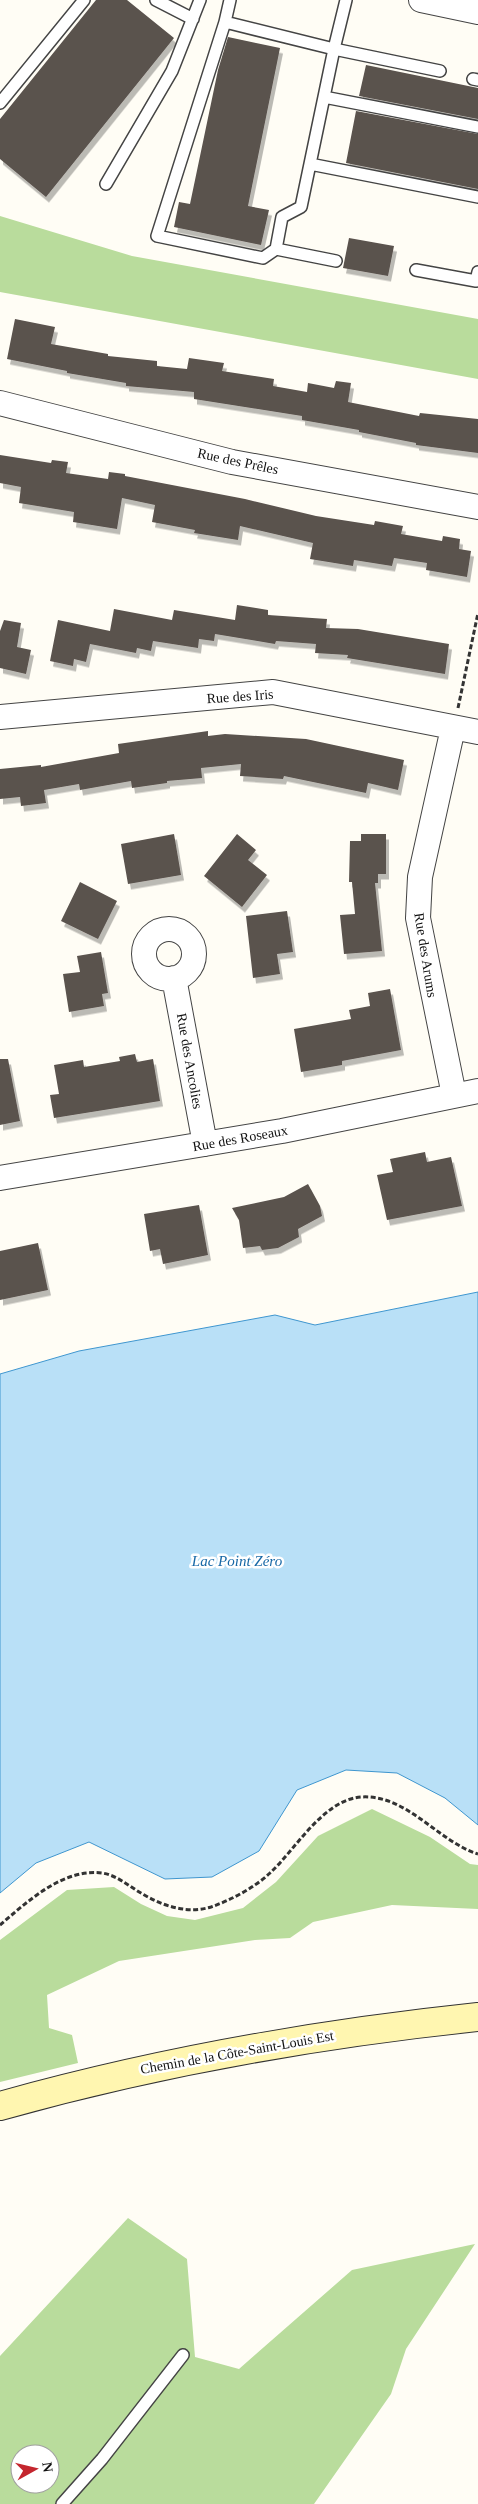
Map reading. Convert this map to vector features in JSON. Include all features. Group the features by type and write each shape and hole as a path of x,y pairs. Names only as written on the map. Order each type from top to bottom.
{"street":[{"path":"420,0 478,12"},
{"name":"Rue des Prêles","path":"0,402 232,462 478,507"},
{"name":"Rue des Iris","path":"0,717 273,692 478,732"},
{"name":"Rue des Arums","path":"454,728 420,877 418,918 454,1095"},
{"name":"Rue des Ancolies","path":"174,978 205,1144"},
{"name":"Rue des Roseaux","path":"0,1178 282,1131 478,1091"},
{"name":"Chemin de la Côte-Saint-Louis Est","path":"0,2106 106,2078 220,2053 335,2034 478,2017"}],"lane":[{"path":"0,103 84,0"},
{"path":"156,0 193,20"},
{"path":"106,184 172,71 200,0"},
{"path":"230,0 225,22 157,236 263,258 276,249 282,217 301,207 346,0"},
{"path":"225,22 334,49 440,71"},
{"path":"324,97 478,127"},
{"path":"310,164 478,197"},
{"path":"276,249 336,261"},
{"path":"416,270 476,281 478,272"},
{"path":"62,2504 102,2459 183,2355"}],"path":[{"path":"454,728 478,613"},
{"path":"0,1925 50,1887 69,1878 87,1873 102,1873 117,1878 143,1894 169,1906 188,1910 212,1906 244,1891 268,1875 328,1811 342,1802 359,1797 376,1798 395,1804 450,1841 478,1854"}],"green space":[{"path":"0,216 132,256 478,319 478,379 0,292"},
{"path":"372,1809 430,1837 470,1864 478,1865 478,1909 392,1905 313,1922 290,1938 255,1940 119,1961 47,1995 49,2028 72,2035 78,2063 0,2082 0,1940 67,1890 114,1887 141,1904 167,1916 195,1920 243,1908 276,1882 318,1836"},
{"path":"128,2218 187,2259 195,2357 239,2369 352,2270 475,2244 406,2349 391,2394 314,2504 0,2504 0,2356"}],"water":[{"name":"Lac Point Zéro","path":"478,1292 478,1825 445,1798 397,1773 346,1770 297,1790 259,1851 212,1877 165,1879 89,1842 36,1863 0,1893 0,1374 79,1351 275,1315 315,1325"}],"building":[{"path":"96,0 127,0 174,38 46,197 0,159 0,119"},
{"path":"228,37 280,48 248,206 269,210 261,245 174,227 179,202 190,204 218,70"},
{"path":"366,65 478,88 478,119 359,96"},
{"path":"356,111 478,134 478,189 346,163"},
{"path":"349,238 394,246 388,276 343,268"},
{"path":"15,319 55,327 51,344 108,354 108,356 157,361 157,366 187,369 189,358 224,363 222,371 274,379 273,386 307,392 308,383 334,388 336,381 351,383 348,402 419,416 420,413 478,419 478,453 416,445 416,443 359,432 359,430 302,420 302,416 194,399 194,392 126,386 126,383 67,373 67,371 7,359"},
{"path":"0,455 51,463 52,460 68,462 66,473 108,479 109,472 125,474 125,476 245,499 316,516 374,525 375,521 403,526 401,534 442,541 443,536 460,539 459,549 471,551 467,577 426,570 427,563 394,558 392,566 354,560 353,566 310,559 313,543 240,526 238,540 194,533 195,530 152,522 155,505 122,498 117,529 73,522 74,512 19,503 21,487 0,483"},
{"path":"237,605 268,610 268,615 327,619 326,628 358,629 449,644 445,674 347,658 348,655 315,653 316,644 276,641 275,644 215,634 214,641 199,639 198,648 153,641 151,651 137,648 136,653 90,644 86,662 74,659 73,666 50,661 58,620 110,631 114,609 172,620 174,610 235,620"},
{"path":"4,620 21,623 17,647 31,650 26,674 0,668 0,631"},
{"path":"208,731 208,736 225,734 306,739 404,760 398,790 368,783 366,793 284,776 283,779 240,776 241,764 201,768 202,778 167,781 167,783 132,788 131,781 80,790 79,784 44,790 46,803 21,806 20,797 0,799 0,769 41,765 41,767 119,753 118,744"},
{"path":"174,834 181,875 128,884 121,844"},
{"path":"237,834 256,850 248,860 267,875 242,907 204,876"},
{"path":"361,834 386,834 386,874 378,874 378,883 375,883 382,951 344,954 340,915 355,914 352,882 349,882 350,841 361,841"},
{"path":"80,882 117,901 98,939 61,921"},
{"path":"287,911 293,952 277,954 280,974 253,978 246,916"},
{"path":"101,952 108,993 102,994 104,1006 69,1012 63,974 80,972 77,956"},
{"path":"390,989 401,1050 342,1061 342,1065 301,1072 294,1029 351,1019 349,1010 370,1006 368,993"},
{"path":"135,1054 137,1062 153,1059 160,1101 54,1118 50,1095 59,1094 54,1065 83,1060 84,1067 120,1061 119,1057"},
{"path":"0,1059 8,1059 20,1121 0,1125"},
{"path":"425,1152 427,1162 451,1157 462,1206 387,1220 377,1175 393,1172 390,1159"},
{"path":"308,1184 320,1206 322,1216 298,1229 299,1237 278,1248 262,1250 260,1246 243,1248 239,1220 232,1208 284,1197"},
{"path":"199,1205 208,1255 163,1264 160,1249 150,1251 144,1214"},
{"path":"38,1243 48,1290 0,1300 0,1251"}]}
